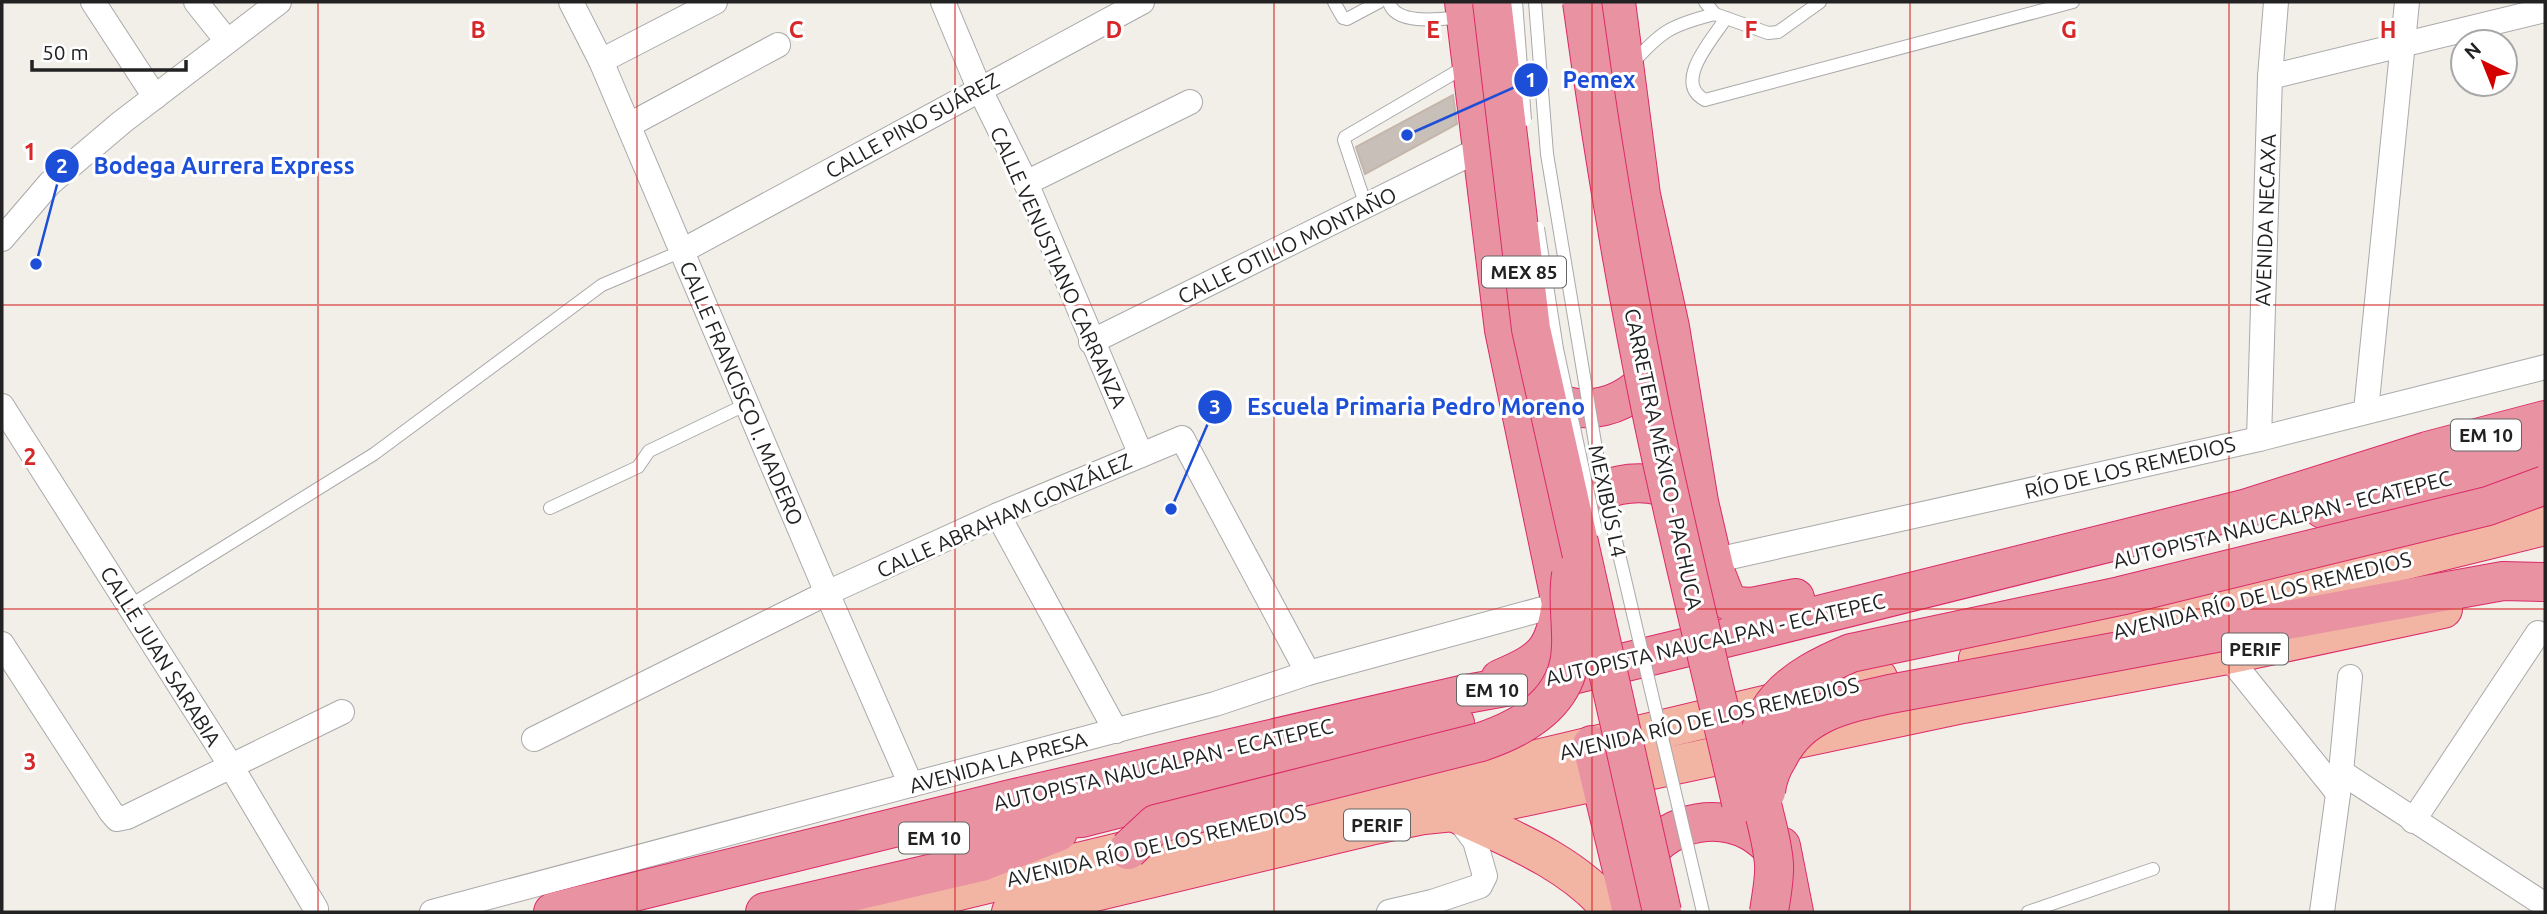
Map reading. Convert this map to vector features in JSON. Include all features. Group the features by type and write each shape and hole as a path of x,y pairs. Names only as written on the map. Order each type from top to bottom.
{"highway":[{"name":"CARRETERA MÉXICO - PACHUCA","path":"1582,2 1599,118 1653,416 1767,912"},
{"path":"1616,2 1642,195 1670,327 1699,502 1712,561 1726,599 1737,606 1751,607 1779,601 2243,485 2427,451"},
{"path":"1128,850 1156,824 1481,743 1507,733 1543,710 1568,667 1571,650 1569,587 1575,540 1511,361 1504,330 1471,64 1474,7"},
{"name":"MEX 85","path":"1474,7 1531,329 1575,540 1634,910"},
{"path":"1511,361 1532,387 1559,403 1591,408 1607,406 1635,393 1652,377 1664,357 1670,327"},
{"name":"AUTOPISTA NAUCALPAN - ECATEPEC","path":"553,912 1011,799 1461,695 1572,675 2244,509 2427,451 2545,420"},
{"name":"AUTOPISTA NAUCALPAN - ECATEPEC","path":"625,912 947,835 1036,821 1081,818 1521,706 2545,456"},
{"path":"1575,540 1561,523 1598,492 1619,483 1651,483 1679,490 1699,502"},
{"path":"1767,912 1774,866 1767,819 1757,781 1756,756 1760,732 1773,704 1793,682 1816,667 1851,653 2120,596 2475,510 2545,485"},
{"name":"AVENIDA RÍO DE LOS REMEDIOS","path":"872,912 945,904 1128,850 1215,829 1436,783 1893,675 2113,632 2545,526"},
{"path":"1461,695 1531,666 1550,646 1558,628 1575,540"},
{"path":"1767,819 1766,788 1784,746 1794,733 1816,715 1836,707 1890,694 2230,642 2503,581 2545,582"},
{"name":"AVENIDA RÍO DE LOS REMEDIOS","path":"1011,912 1370,826 1424,815 1453,813 1764,747 2230,642 2545,587"},
{"path":"1756,708 1794,912"},
{"path":"1592,745 1634,910"},
{"path":"1453,813 1552,860 1599,894 1634,910"},
{"name":"AUTOPISTA NAUCALPAN - ECATEPEC","path":"765,912 981,862 1031,844 1081,818"},
{"path":"1634,910 1632,885 1644,858 1665,837 1691,824 1722,822 1737,826 1759,836 1783,858"}],"street":[{"path":"93,2 155,97"},
{"path":"196,2 228,41"},
{"path":"2,239 50,183 155,97 279,2"},
{"name":"CALLE FRANCISCO I. MADERO","path":"571,2 629,125 911,785"},
{"path":"601,61 715,2"},
{"name":"CALLE VENUSTIANO CARRANZA","path":"943,2 979,89 1026,183 1141,455"},
{"name":"CALLE PINO SUÁREZ","path":"682,251 1142,2"},
{"name":"AVENIDA NECAXA","path":"2259,439 2270,77 2276,2"},
{"path":"2367,411 2407,2"},
{"path":"2270,77 2545,10"},
{"path":"629,125 778,45"},
{"path":"1026,183 1190,102"},
{"name":"CALLE OTILIO MONTAÑO","path":"1091,342 1482,148"},
{"name":"RÍO DE LOS REMEDIOS","path":"1712,561 2259,439 2545,367"},
{"name":"CALLE JUAN SARABIA","path":"2,406 231,766 316,909"},
{"name":"CALLE ABRAHAM GONZÁLEZ","path":"534,739 827,593 998,515 1182,438 1308,673"},
{"path":"998,515 1116,731"},
{"name":"AVENIDA LA PRESA","path":"432,912 1215,705 1308,673 1561,604"},
{"path":"2413,821 2538,633"},
{"path":"2230,642 2340,783 2413,821 2541,903"},
{"path":"2,644 117,819 127,817 342,712"},
{"path":"2322,912 2340,783 2350,677"},
{"path":"1389,912 1434,907 1480,886 1485,876 1475,841 1453,813"}],"lane":[{"path":"1334,2 1343,18 1347,19 1379,2"},
{"path":"1389,2 1391,9 1396,12 1422,20 1474,7"},
{"path":"1516,2 1526,140"},
{"name":"MEXIBÚS L4","path":"1535,2 1547,153 1600,473 1703,912"},
{"path":"1705,2 1721,16 1768,33 1778,32 1820,2"},
{"path":"1721,16 1693,69 1691,84 1697,96 1705,100 2073,2"},
{"path":"1626,71 1654,39 1682,22 1721,16"},
{"path":"1366,206 1345,137 1471,64"},
{"name":"MEXIBÚS L4","path":"1536,219 1557,349 1575,540"},
{"path":"129,606 374,454 602,285 682,251"},
{"path":"550,508 638,467 649,451 747,404"},
{"path":"1621,647 1627,674"},
{"path":"1639,728 1642,741"},
{"path":"1644,755 1650,781"},
{"path":"1660,821 1666,847"},
{"path":"2028,912 2152,869"}],"building":[{"path":"1453,95 1457,124 1365,174 1356,147"}],"place":[{"name":"Pemex","path":"1407,135"},
{"name":"Bodega Aurrera Express","path":"36,264"},
{"name":"Escuela Primaria Pedro Moreno","path":"1171,509"}]}
